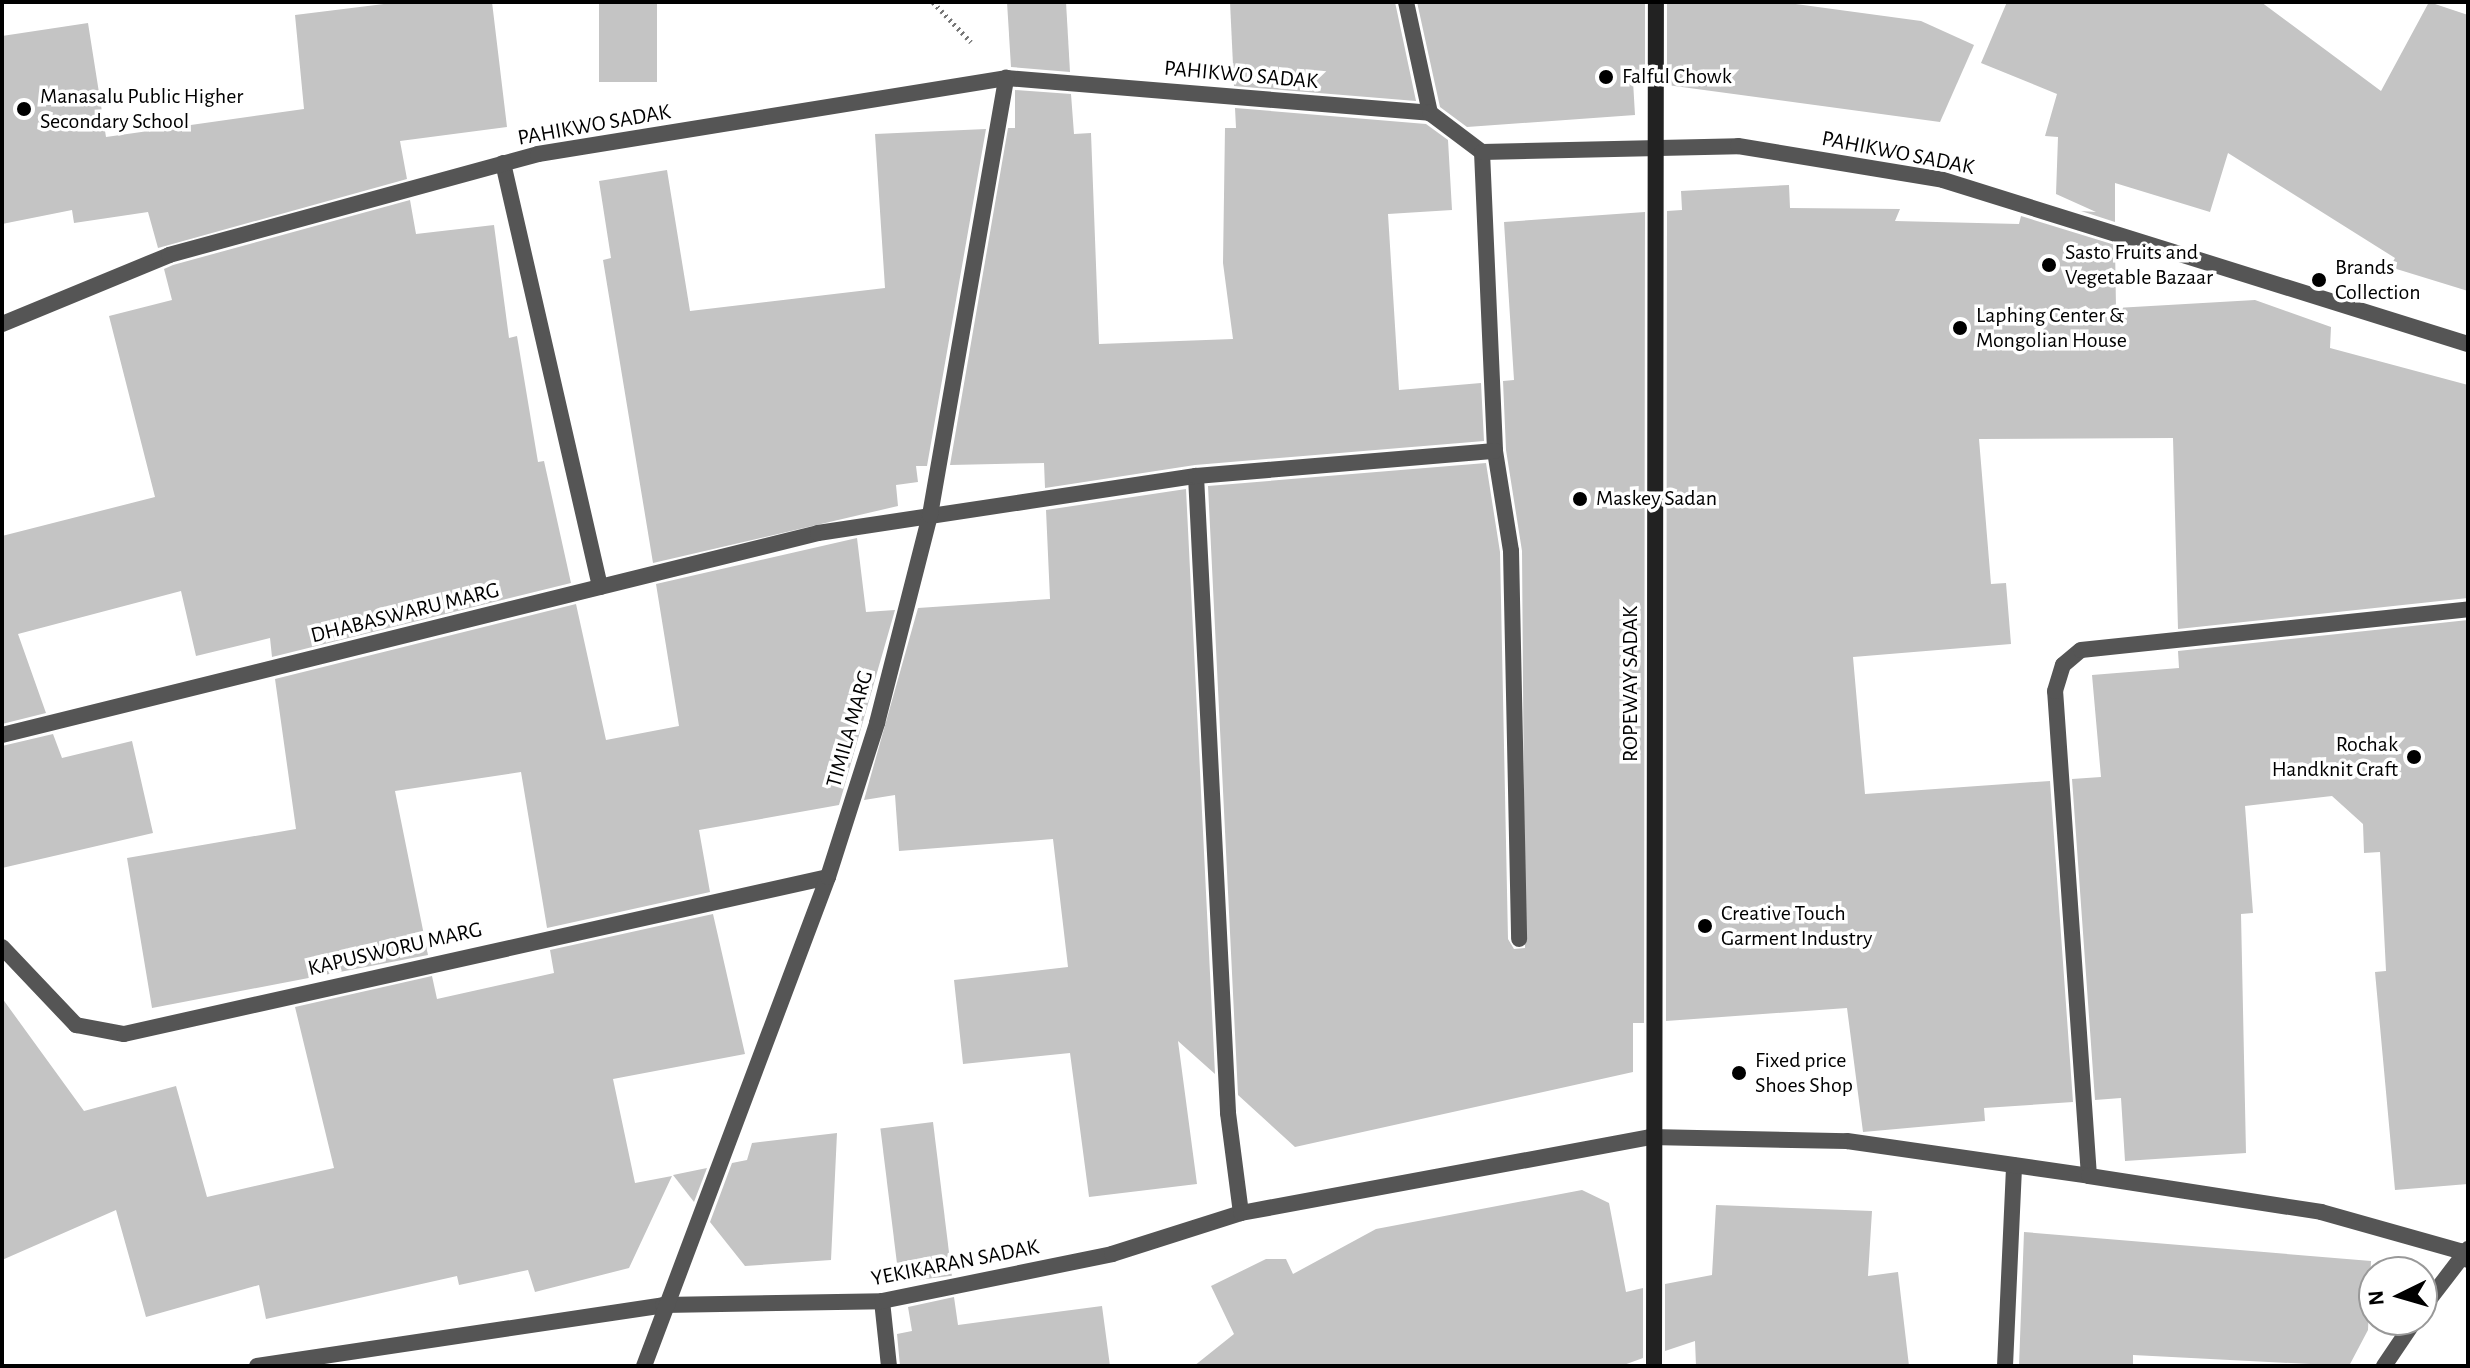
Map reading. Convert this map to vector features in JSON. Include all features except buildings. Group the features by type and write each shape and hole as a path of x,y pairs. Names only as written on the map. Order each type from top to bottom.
{"main road":[{"name":"ROPEWAY SADAK","path":"1654,1366 1650,1137 1656,2"}],"street":[{"path":"1406,2 1430,113 1482,152 1495,451 1511,551 1519,939"},
{"name":"PAHIKWO SADAK","path":"2,324 169,255 503,163 1006,78 1430,113"},
{"name":"TIMILA MARG","path":"644,1366 663,1305 828,877 930,515 1006,78"},
{"name":"PAHIKWO SADAK","path":"1482,152 1657,144 1738,146 1943,180 2468,344"},
{"path":"503,163 600,587"},
{"name":"DHABASWARU MARG","path":"2,735 818,533 1196,476 1495,451"},
{"path":"1196,476 1228,1113 1241,1213"},
{"path":"2089,1176 2055,691 2063,665 2081,650 2468,609"},
{"name":"KAPUSWORU MARG","path":"2,947 76,1025 124,1034 828,877"},
{"name":"YEKIKARAN SADAK","path":"257,1366 663,1305 882,1301 1112,1254 1241,1213 1650,1137 1847,1141 2321,1212 2465,1253"},
{"path":"2005,1366 2014,1165"},
{"path":"2438,1288 2465,1253"},
{"path":"882,1301 889,1366"},
{"path":"2384,1366 2404,1336"}],"place":[{"name":"Falful Chowk","path":"1606,77"},
{"name":"Manasalu Public Higher Secondary School","path":"24,109"},
{"name":"Sasto Fruits and Vegetable Bazaar","path":"2049,265"},
{"name":"Brands Collection","path":"2319,280"},
{"name":"Laphing Center & Mongolian House","path":"1960,328"},
{"name":"Maskey Sadan","path":"1580,499"},
{"name":"Rochak Handknit Craft","path":"2414,757"},
{"name":"Creative Touch Garment Industry","path":"1705,926"},
{"name":"Fixed price Shoes Shop","path":"1739,1073"}]}
